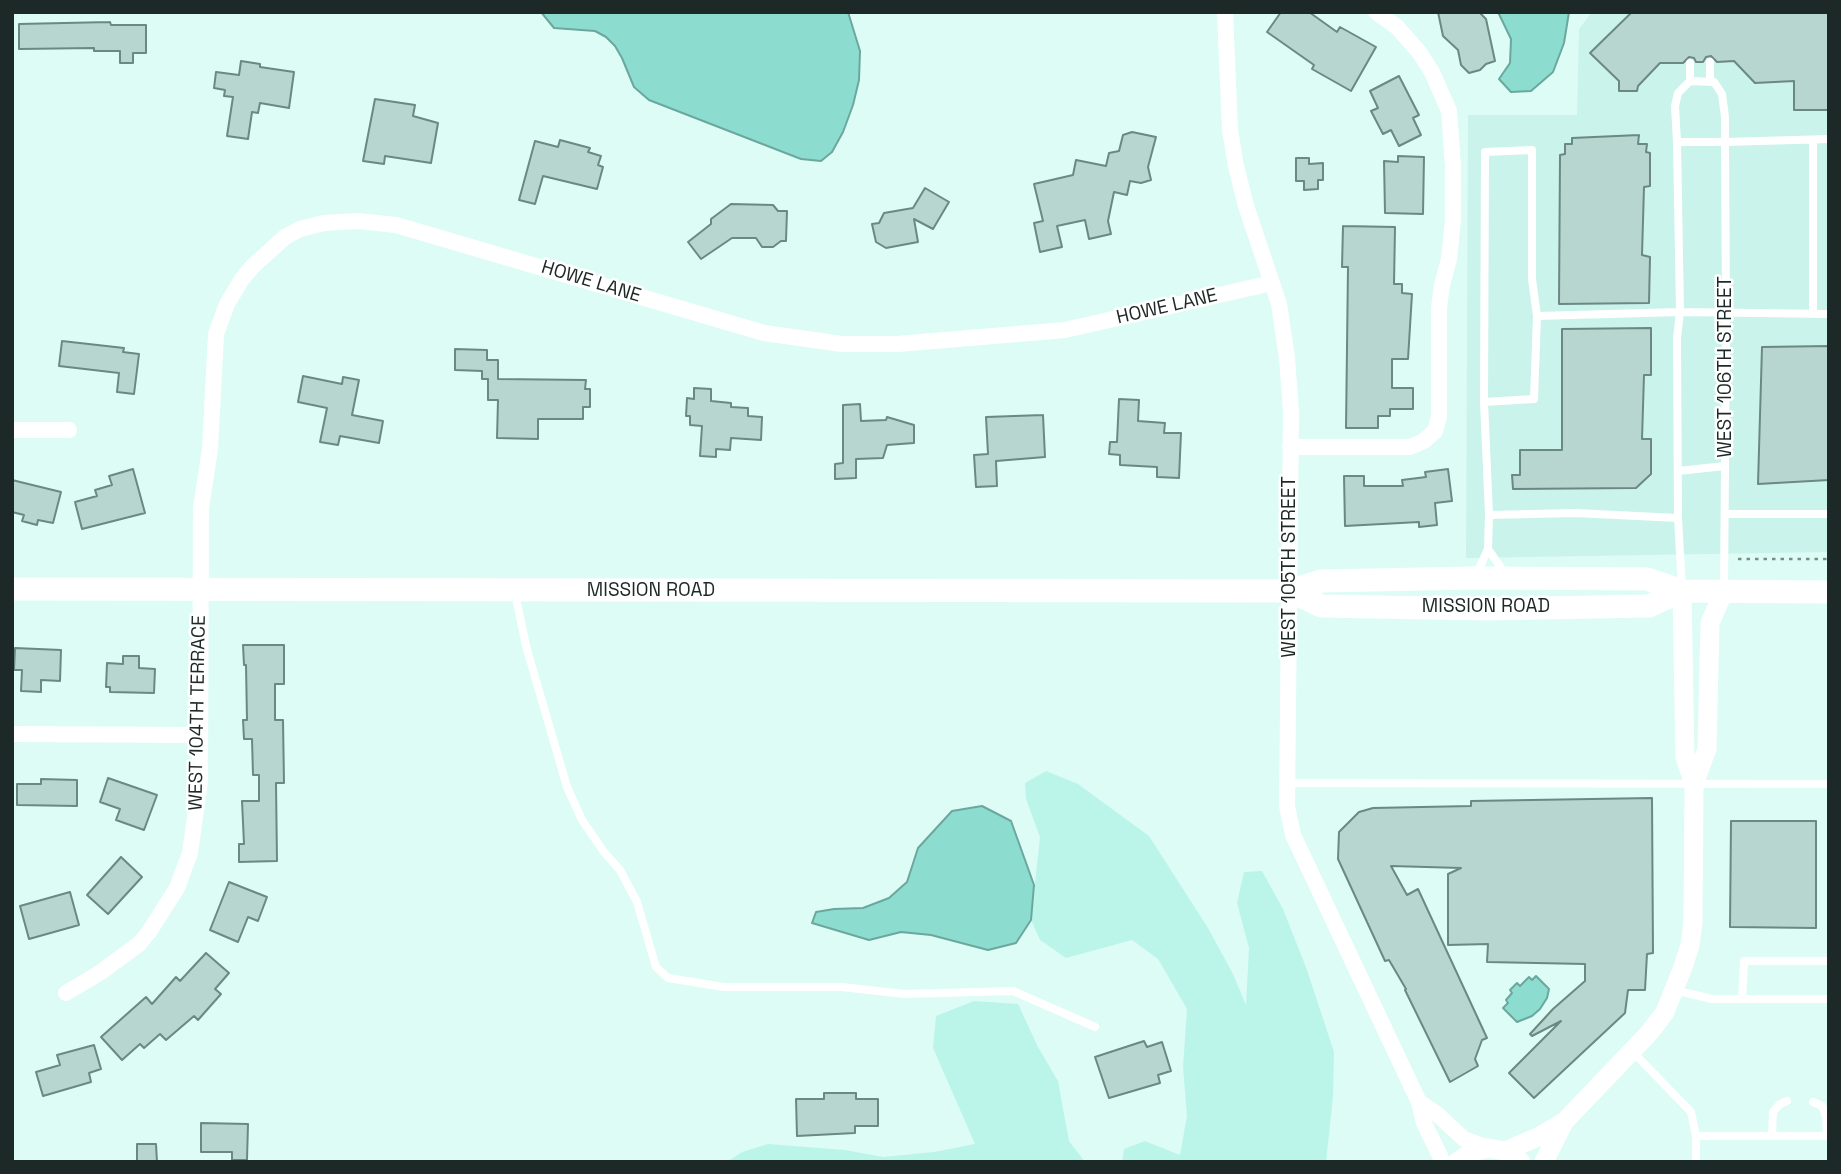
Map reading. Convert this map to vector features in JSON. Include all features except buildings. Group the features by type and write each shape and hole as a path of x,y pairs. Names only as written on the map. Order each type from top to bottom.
{"main road":[{"name":"MISSION ROAD","path":"12,589 1290,591 1321,581 1508,578 1647,579 1682,592 1829,592"},
{"name":"MISSION ROAD","path":"1290,591 1321,606 1487,609 1649,606 1682,592"}],"street":[{"name":"WEST 105TH STREET","path":"1225,12 1230,131 1236,166 1281,314 1287,358 1290,447 1287,806 1293,835 1419,1102 1424,1123 1443,1162"},
{"path":"1290,447 1410,446 1424,441 1434,431 1438,417 1439,308 1449,259 1453,220 1449,111 1432,72 1419,52 1397,27 1376,12"},
{"name":"HOWE LANE","path":"200,590 201,508 210,449 216,334 227,304 247,272 275,245 300,229 324,223 358,220 396,225 764,333 842,344 898,344 1065,330 1272,283"},
{"path":"12,430 69,430"},
{"name":"WEST 104TH TERRACE","path":"66,993 139,944 160,918 184,872 194,834 200,782 200,590"},
{"path":"1682,592 1685,757 1695,784"},
{"path":"1457,1162 1472,1152 1496,1150 1538,1137 1564,1122 1665,1012 1690,945 1695,784 1707,749 1710,623 1724,592"},
{"path":"12,734 200,735"},
{"path":"1419,1102 1437,1114 1464,1139 1521,1162"},
{"path":"1544,1162 1564,1122"}],"lane":[{"path":"1690,62 1690,81"},
{"path":"1682,592 1678,518 1677,338 1680,313 1675,106 1678,93 1690,81 1710,80 1710,62"},
{"name":"WEST 106TH STREET","path":"1710,80 1722,94 1725,142 1724,592"},
{"path":"1677,142 1829,139"},
{"path":"1813,140 1813,314"},
{"path":"1474,578 1488,549 1489,515 1484,402 1485,152 1532,150 1532,279 1537,316 1534,399 1484,402"},
{"path":"1537,316 1829,314"},
{"path":"1678,471 1726,466"},
{"path":"1489,515 1575,513 1678,518"},
{"path":"1725,514 1829,514"},
{"path":"1488,549 1508,578"},
{"path":"514,590 526,646 566,787 582,820 620,870 637,902 656,967 668,978 724,987 842,987 905,993 1013,991 1094,1027"},
{"path":"1287,783 1829,784"},
{"path":"1742,999 1744,961 1829,961"},
{"path":"1674,990 1712,999 1829,999"},
{"path":"1632,1051 1691,1112 1696,1136 1696,1162"},
{"path":"1772,1136 1773,1112 1787,1101"},
{"path":"1696,1136 1828,1136 1822,1106 1813,1102"}],"path":[{"path":"1733,559 1829,559"}],"shaded area":[{"path":"541,12 848,12 860,51 859,80 853,105 832,152 821,161 801,159 649,100 634,87 622,58 606,37 595,31 554,28"},
{"path":"1498,12 1569,12 1564,43 1553,72 1531,91 1511,92 1499,79 1510,63 1511,39"},
{"path":"1592,12 1829,12 1829,552 1466,558 1468,115 1577,115 1579,29"},
{"path":"1046,771 1078,784 1149,836 1208,928 1246,1005 1249,948 1237,903 1244,872 1262,871 1283,909 1307,970 1334,1052 1333,1097 1326,1162 1122,1162 1124,1149 1145,1141 1180,1155 1187,1116 1183,1067 1187,1009 1158,959 1132,940 1066,958 1040,940 1031,920 1040,837 1026,799 1025,783"},
{"path":"982,806 1011,821 1034,885 1031,920 1016,943 988,950 931,935 901,932 869,940 812,923 816,912 863,908 889,898 907,882 918,848 952,811"},
{"path":"1536,976 1549,989 1547,998 1532,1016 1517,1022 1503,1008 1512,993 1510,990 1517,983 1520,986 1529,977 1532,980"},
{"path":"974,1001 1018,1004 1058,1081 1069,1141 1085,1162 727,1162 742,1152 768,1144 845,1150 883,1157 934,1152 975,1144 933,1048 936,1016"}]}
